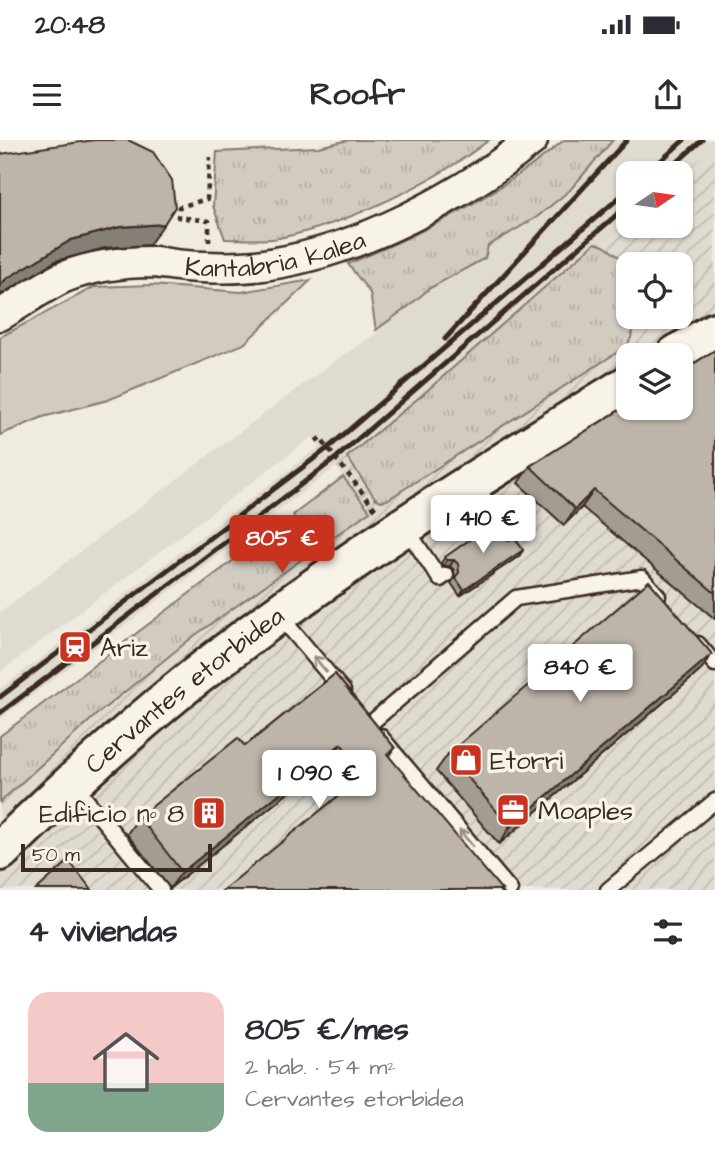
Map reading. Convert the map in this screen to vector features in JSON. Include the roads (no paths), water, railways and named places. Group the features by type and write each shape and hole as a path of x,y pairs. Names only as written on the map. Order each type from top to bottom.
{"street":[{"name":"Kantabria kalea","path":"0,315 64,278 99,267 154,262 211,268 270,264 335,248 379,231 474,181 532,140"},
{"path":"693,345 715,332"},
{"name":"Cervantes etorbidea","path":"0,851 71,782 184,685 278,614 399,529 616,392"}],"lane":[{"path":"473,481 506,535"},
{"path":"399,529 440,579 446,575"},
{"path":"362,714 516,598 642,578 667,606"},
{"path":"278,614 510,890"},
{"path":"691,635 715,664"},
{"path":"71,782 160,890"},
{"path":"608,890 715,801"}],"railway":[{"path":"445,339 627,140"},
{"path":"660,161 684,140"},
{"path":"678,161 702,140"},
{"path":"0,697 328,448 616,200"},
{"path":"0,713 336,458 616,215"}],"place":[{"name":"Ariz","path":"75,647"},
{"name":"Etorri","path":"466,760"},
{"name":"Moaples","path":"513,810"},
{"name":"Edificio nº 8","path":"209,813"}]}
